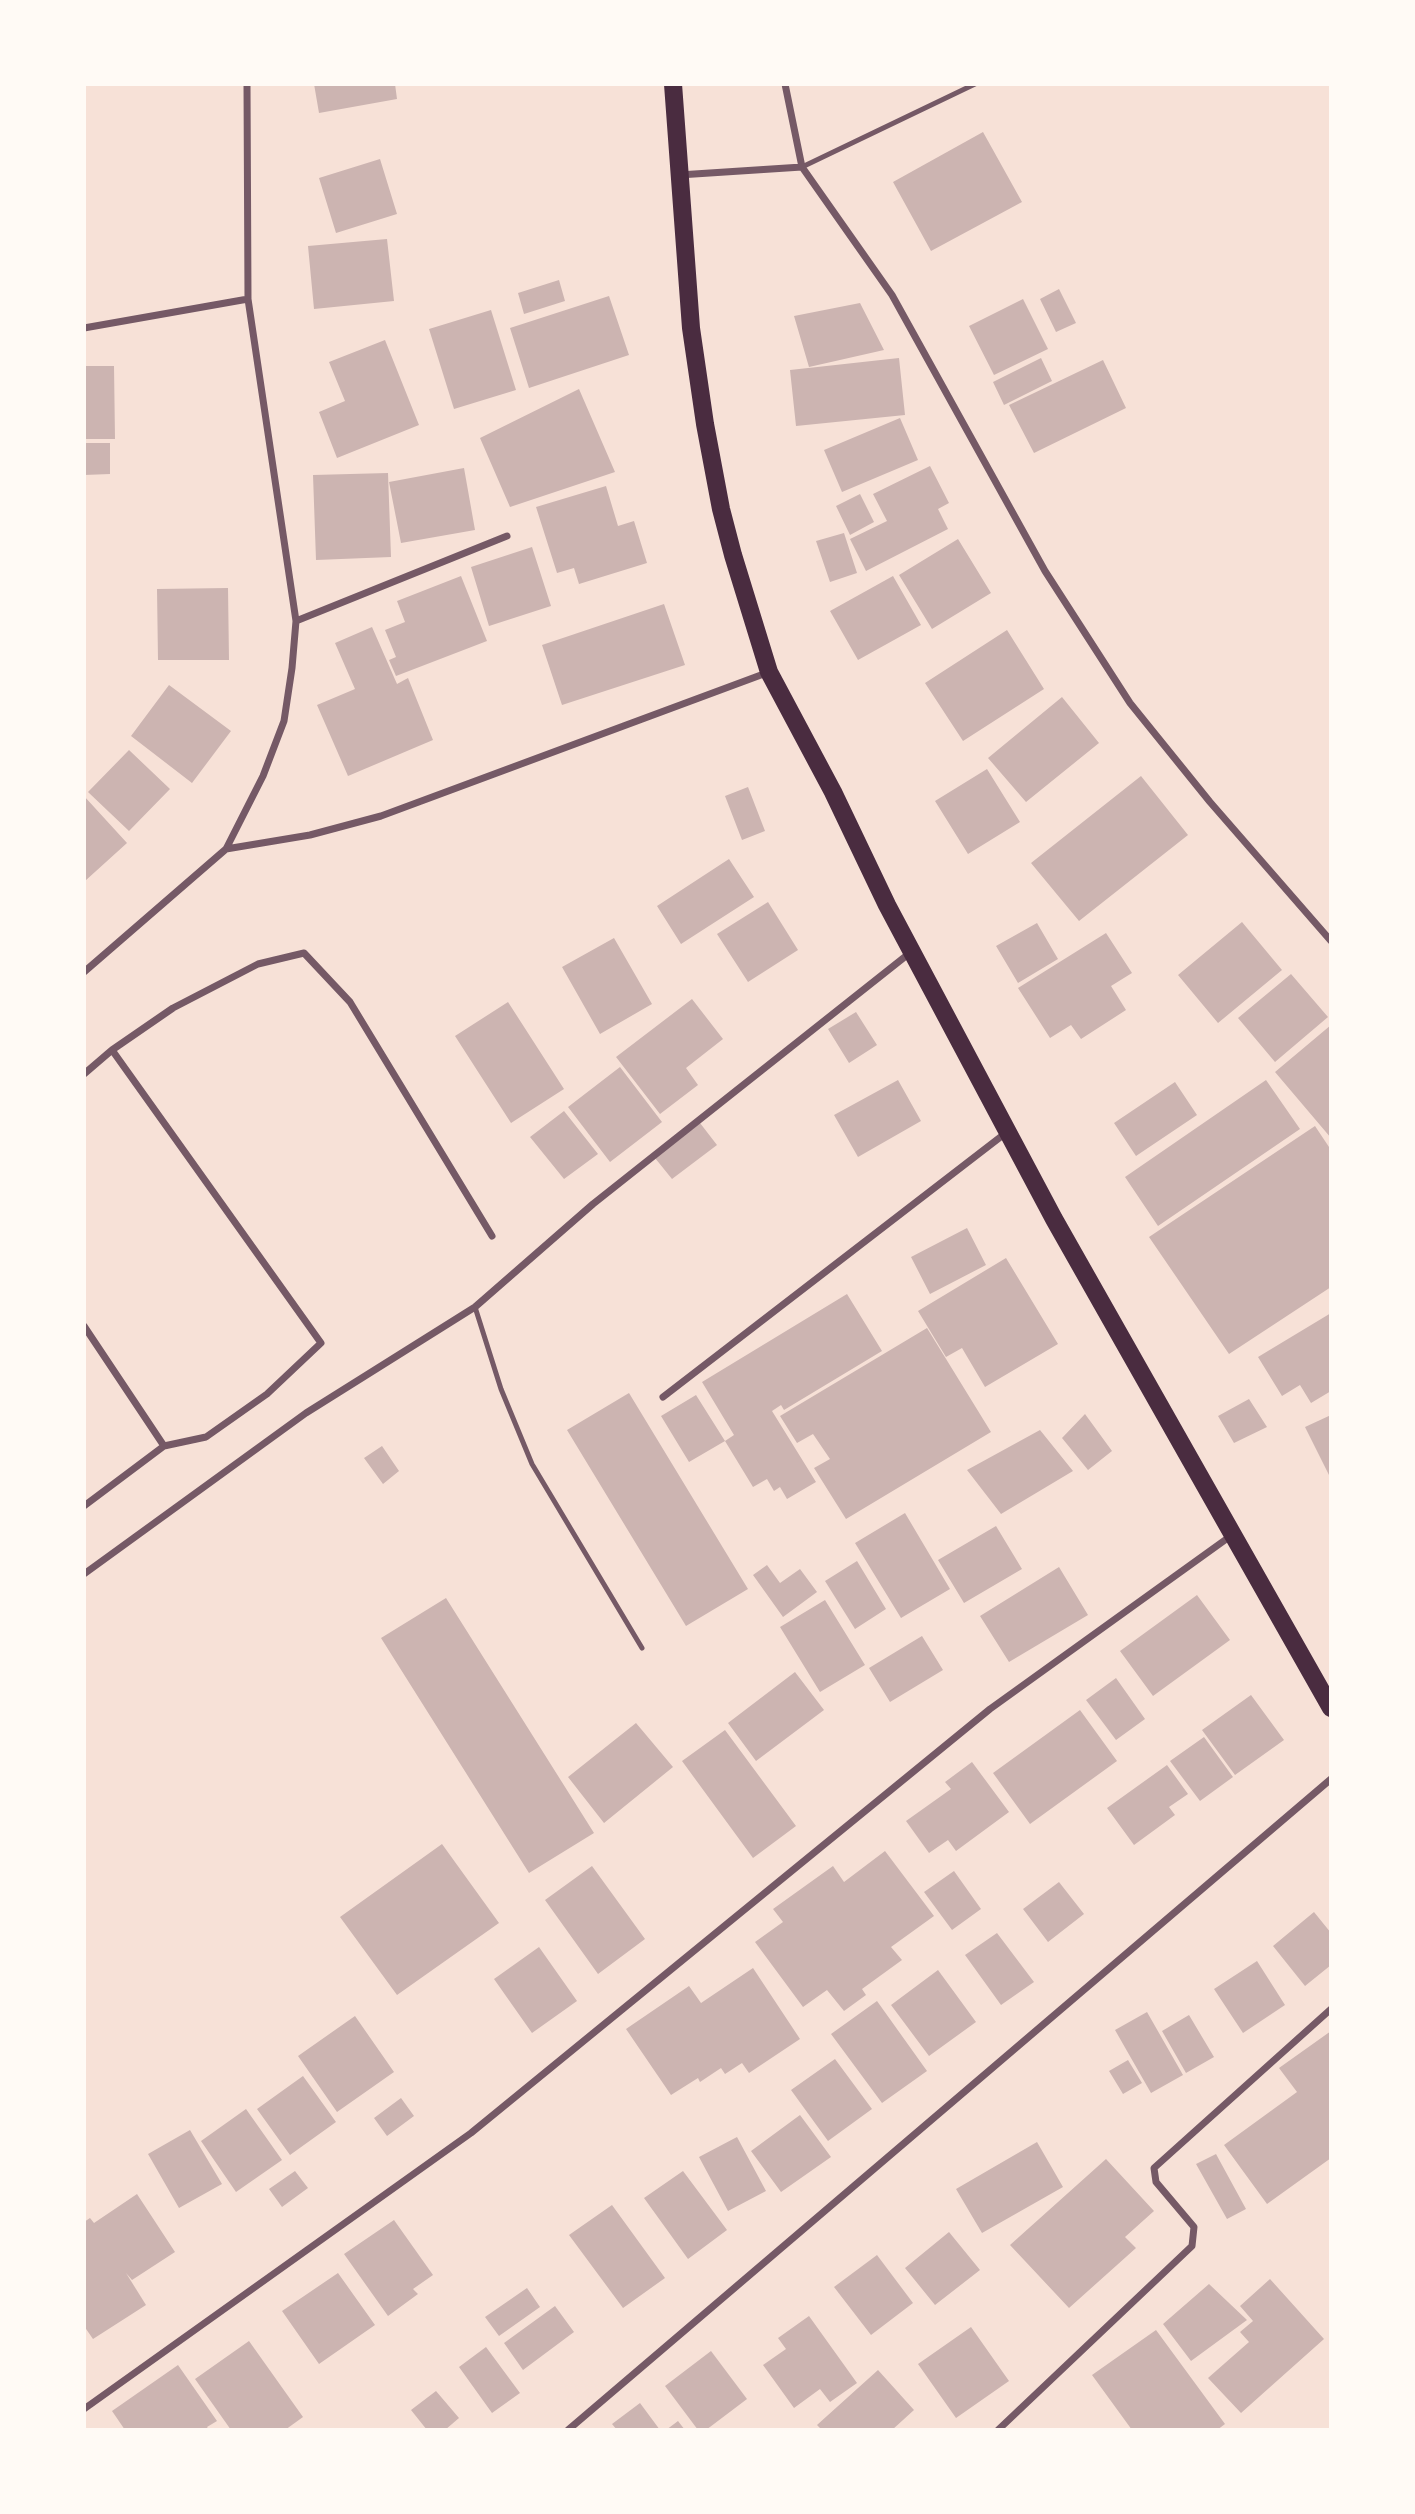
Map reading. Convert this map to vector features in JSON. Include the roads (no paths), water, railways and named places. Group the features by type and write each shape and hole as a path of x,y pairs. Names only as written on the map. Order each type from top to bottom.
{"main road":[{"path":"673,84 691,328 705,424 721,509 769,672 1007,1132 1331,1708"}],"street":[{"path":"84,972 226,849 263,776 284,721 296,621 248,299 247,84"},
{"path":"785,84 802,167 892,295 1045,571 1130,703 1210,802 1331,941"},
{"path":"678,175 802,167"},
{"path":"84,328 248,299"},
{"path":"296,621 507,536"},
{"path":"226,849 310,835 381,816 769,672"},
{"path":"84,1574 306,1413 475,1307 593,1203 912,951"},
{"path":"84,1074 173,1008 258,964 304,953 350,1002 492,1236"},
{"path":"84,1506 164,1446 206,1437 267,1394 321,1343 113,1050"},
{"path":"663,1397 1007,1132"},
{"path":"84,1326 164,1446"},
{"path":"84,2409 471,2133 990,1709 1232,1535"},
{"path":"568,2430 1331,1779"},
{"path":"998,2430 1192,2246 1194,2227 1156,2182 1154,2168 1331,2009"}],"lane":[{"path":"802,167 975,84"},
{"path":"475,1307 501,1390 532,1464 642,1648"}]}
